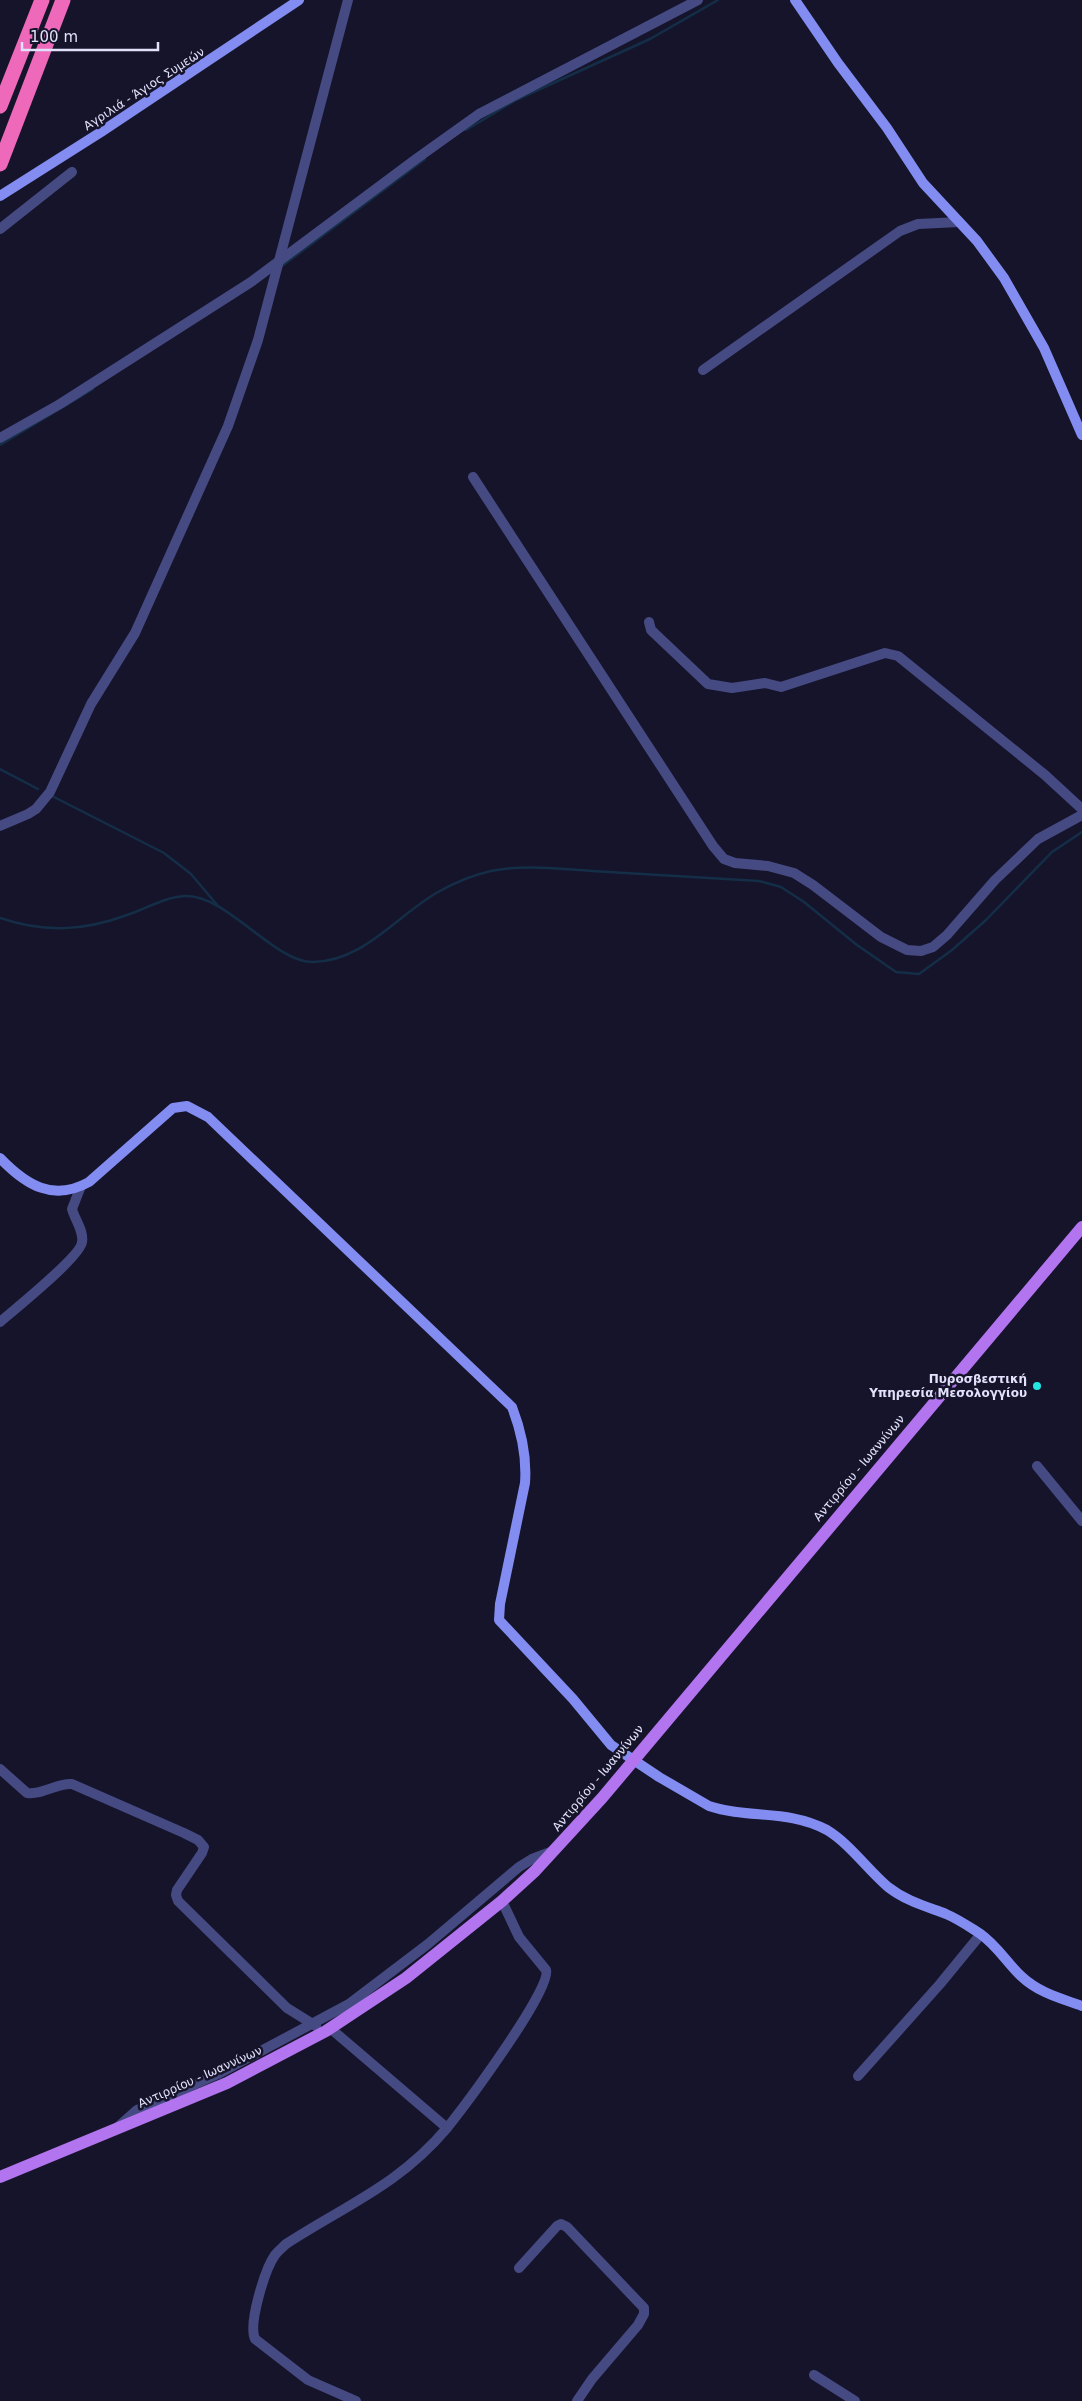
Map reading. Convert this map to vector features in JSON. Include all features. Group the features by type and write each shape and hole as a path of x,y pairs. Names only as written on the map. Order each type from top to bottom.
{"highway":[{"path":"0,106 42,0"},
{"path":"0,164 64,0"}],"main road":[{"name":"Αντιρρίου - Ιωαννίνων","path":"0,2177 227,2083 328,2030 406,1978 502,1901 554,1850 602,1798 1082,1227"}],"street":[{"name":"Αγριλιά - Άγιος Συμεών","path":"0,196 188,75 299,0"},
{"path":"0,826 36,809 50,792 90,704 135,633 238,400 258,340 280,261 348,0"},
{"path":"0,438 181,328 280,261 479,114 698,0"},
{"path":"795,0 838,63 887,128 923,184 990,257 1018,300 1044,348 1082,435"},
{"path":"0,229 72,172"},
{"path":"703,370 900,231 918,224 959,222"},
{"path":"473,477 713,846 724,859 735,863 768,866 794,872 881,937 907,950 921,950 933,947 947,935 995,880 1038,839 1082,816"},
{"path":"649,622 651,630 703,681 721,688 765,683 781,687 885,653 898,656 1038,769 1082,809"},
{"path":"0,1158 18,1175 42,1190 56,1191 81,1186 117,1159 168,1110 187,1106 198,1111 215,1124 512,1407 523,1438 527,1467 502,1594 499,1620 573,1699 605,1739 632,1760 709,1806 731,1811 772,1814 817,1825 834,1835 898,1894 917,1905 949,1916 981,1934 1027,1982 1053,1997 1082,2006"},
{"path":"0,1322 81,1248 82,1237 72,1207 81,1186"},
{"path":"1037,1466 1082,1521"},
{"path":"0,1769 27,1793 37,1792 61,1784 72,1784 184,1833 201,1843 204,1847 202,1852 177,1890 176,1896 178,1901 287,2008 312,2024 328,2030 447,2128"},
{"path":"115,2130 137,2110 218,2074 349,2004 435,1938 520,1867 532,1859 554,1850"},
{"path":"356,2401 308,2380 255,2339 253,2327 265,2276 274,2256 286,2244 402,2173 424,2154 447,2128 487,2074 540,1995 547,1977 546,1970 515,1930 502,1901"},
{"path":"858,2076 981,1934"},
{"path":"519,2268 557,2226 561,2224 567,2227 644,2308 642,2319 592,2379 577,2401"},
{"path":"814,2375 855,2401"}],"waterway":[{"path":"466,130 516,100 650,39 718,0"},
{"path":"282,266 425,159"},
{"path":"0,445 93,389"},
{"path":"0,769 38,789"},
{"path":"50,795 164,853 191,874 218,906"},
{"path":"0,918 16,923 48,928 80,927 134,913 177,897 201,898 233,916 283,952 298,959 313,962 331,960 364,946 438,892 464,880 503,869 554,868 759,881 781,887 804,902 857,945 896,972 919,974 952,950 986,920 1052,852 1082,832"}],"place":[{"name":"Πυροσβεστική Υπηρεσία Μεσολογγίου","path":"1037,1386"}]}
